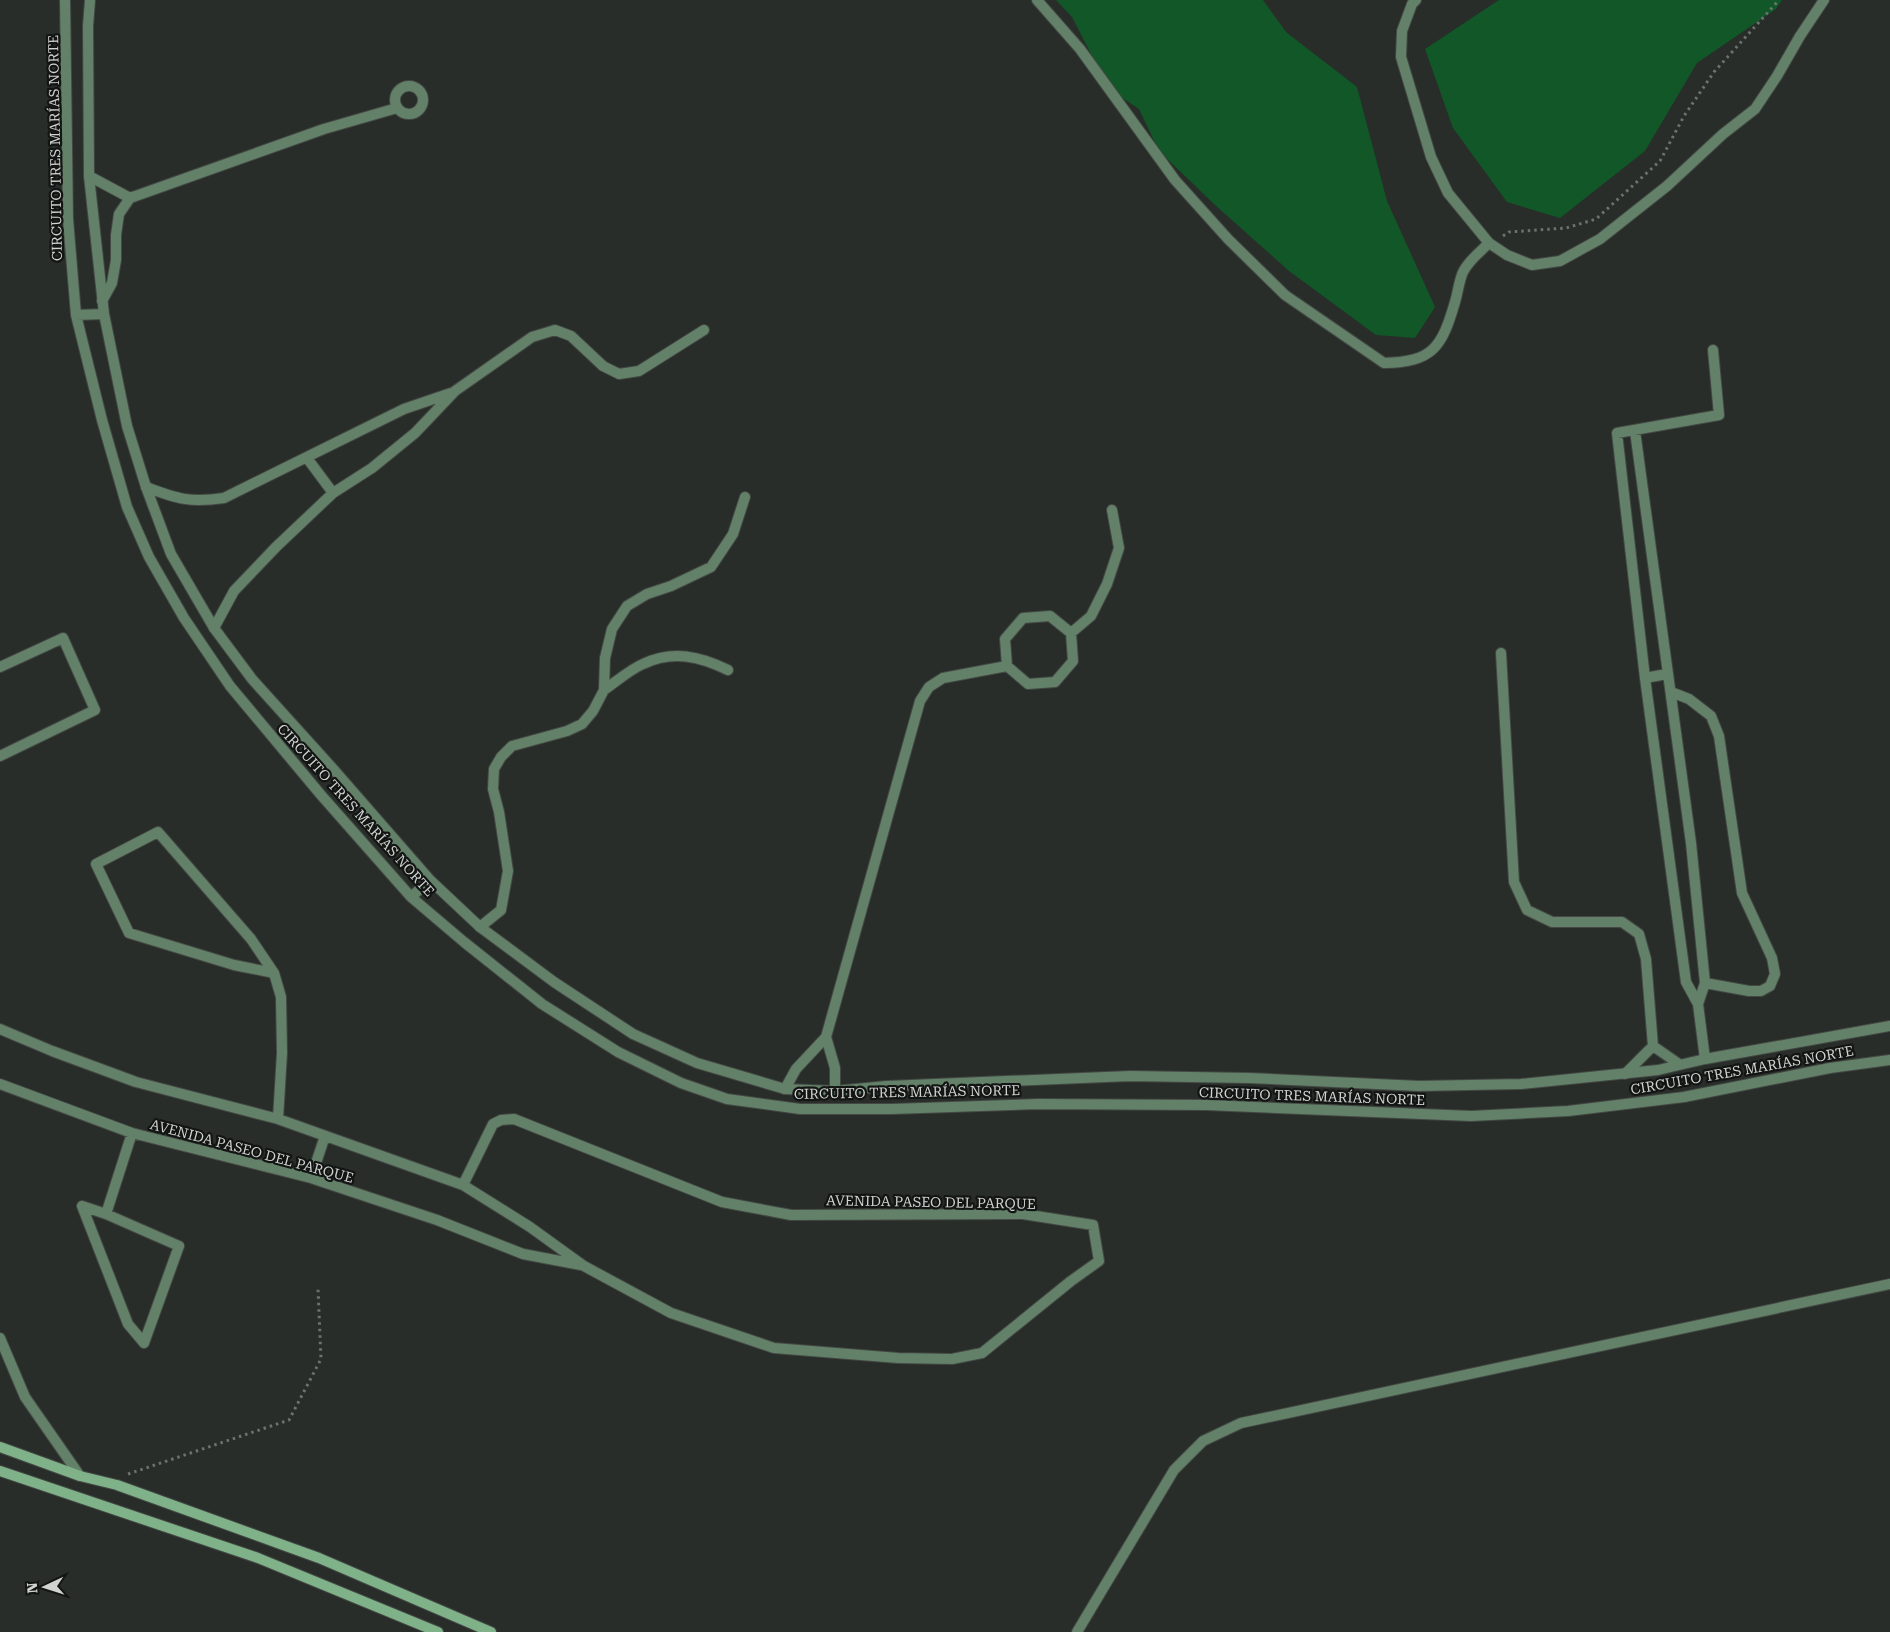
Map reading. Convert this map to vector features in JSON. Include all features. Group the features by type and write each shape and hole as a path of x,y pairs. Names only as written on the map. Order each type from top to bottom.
{"main road":[{"path":"0,1448 80,1476 117,1485 319,1558 491,1632"},
{"path":"0,1470 258,1558 438,1632"}],"street":[{"name":"CIRCUITO TRES MARÍAS NORTE","path":"66,0 68,219 76,315 102,420 127,507 149,557 184,618 230,686 411,897 542,1004 618,1052 681,1083 727,1099 800,1109 892,1109 1038,1104 1206,1105 1471,1116 1568,1111 1684,1097 1830,1068 1890,1060"},
{"name":"CIRCUITO TRES MARÍAS NORTE","path":"90,0 88,26 89,176 102,301 127,426 146,487 171,554 214,628 252,679 430,880 480,927 554,982 633,1034 697,1064 785,1089 835,1090 887,1086 1130,1076 1249,1078 1419,1086 1521,1084 1658,1070 1705,1059 1890,1026"},
{"path":"1038,0 1080,50 1175,180 1228,239 1285,295 1384,363 1402,363 1427,355 1443,338 1462,273 1469,262 1488,243"},
{"path":"1416,0 1412,4 1402,31 1401,57 1431,157 1448,193 1488,243 1507,255 1532,264 1560,261 1600,239 1666,186 1723,134 1755,109 1824,0"},
{"path":"102,301 112,283 116,260 116,235 119,214 130,198 324,129 397,108"},
{"path":"89,176 130,198"},
{"path":"76,315 104,314"},
{"path":"214,628 234,591 333,492 372,468 415,433 454,391 532,337 555,330 571,336 602,366 619,374 639,371 704,330"},
{"path":"1705,1059 1698,1004 1686,982 1645,678 1616,433 1720,416 1713,350"},
{"path":"146,487 178,499 204,501 224,498 404,409 454,391"},
{"path":"1635,430 1690,843 1705,983 1698,1004"},
{"path":"307,458 333,492"},
{"path":"480,927 501,910 508,871 499,812 493,789 494,769 501,757 512,746 567,731 582,724 593,711 604,690 606,658 612,629 627,606 647,594 671,586 711,567 733,534 745,497"},
{"path":"1070,633 1091,616 1108,584 1119,548 1112,510"},
{"path":"1050,616 1070,633 1073,661 1055,682 1028,684 1007,666 1005,639 1023,618 1050,616"},
{"path":"0,667 63,638 95,710 0,756"},
{"path":"1501,652 1514,882 1527,910 1552,922 1622,922 1639,934 1646,959 1654,1046 1679,1064"},
{"path":"604,690 643,664 674,655 705,659 728,670"},
{"path":"785,1089 796,1069 826,1037 920,701 929,687 943,678 1007,666"},
{"path":"1645,678 1667,674"},
{"path":"1671,692 1689,700 1711,716 1719,736 1742,893 1772,958 1775,974 1770,986 1761,991 1749,991 1705,983"},
{"path":"274,973 234,965 129,933 96,864 158,832 251,939 274,973 281,997 282,1053 278,1118"},
{"path":"411,897 430,880"},
{"name":"AVENIDA PASEO DEL PARQUE","path":"0,1029 52,1051 136,1082 278,1118 463,1185 530,1227 584,1266 671,1313 774,1348 898,1358 952,1360 982,1353 1070,1281 1098,1261 1094,1225 1023,1214 791,1215 722,1202 514,1119 501,1120 493,1124 463,1185"},
{"path":"826,1037 835,1068 835,1090"},
{"path":"1625,1074 1654,1046"},
{"name":"AVENIDA PASEO DEL PARQUE","path":"0,1084 132,1134 311,1178 437,1220 523,1254 584,1266"},
{"path":"106,1214 132,1134"},
{"path":"311,1178 325,1136"},
{"path":"82,1206 106,1214 179,1246 144,1343 128,1324 82,1206"},
{"path":"1077,1632 1174,1470 1203,1440 1240,1423 1890,1284"},
{"path":"0,1338 25,1397 80,1476"}],"path":[{"path":"1488,243 1509,232 1544,228 1566,228 1596,219 1660,161 1684,116 1714,72 1779,0"},
{"path":"117,1485 127,1474 289,1420 321,1359 318,1289"}],"green space":[{"path":"1056,0 1263,0 1286,32 1357,87 1387,201 1435,307 1415,338 1376,335 1289,271 1215,205 1159,151 1139,109 1109,89 1072,17"},
{"path":"1499,0 1782,0 1776,9 1697,63 1645,151 1560,218 1507,202 1453,128 1425,49"}]}
